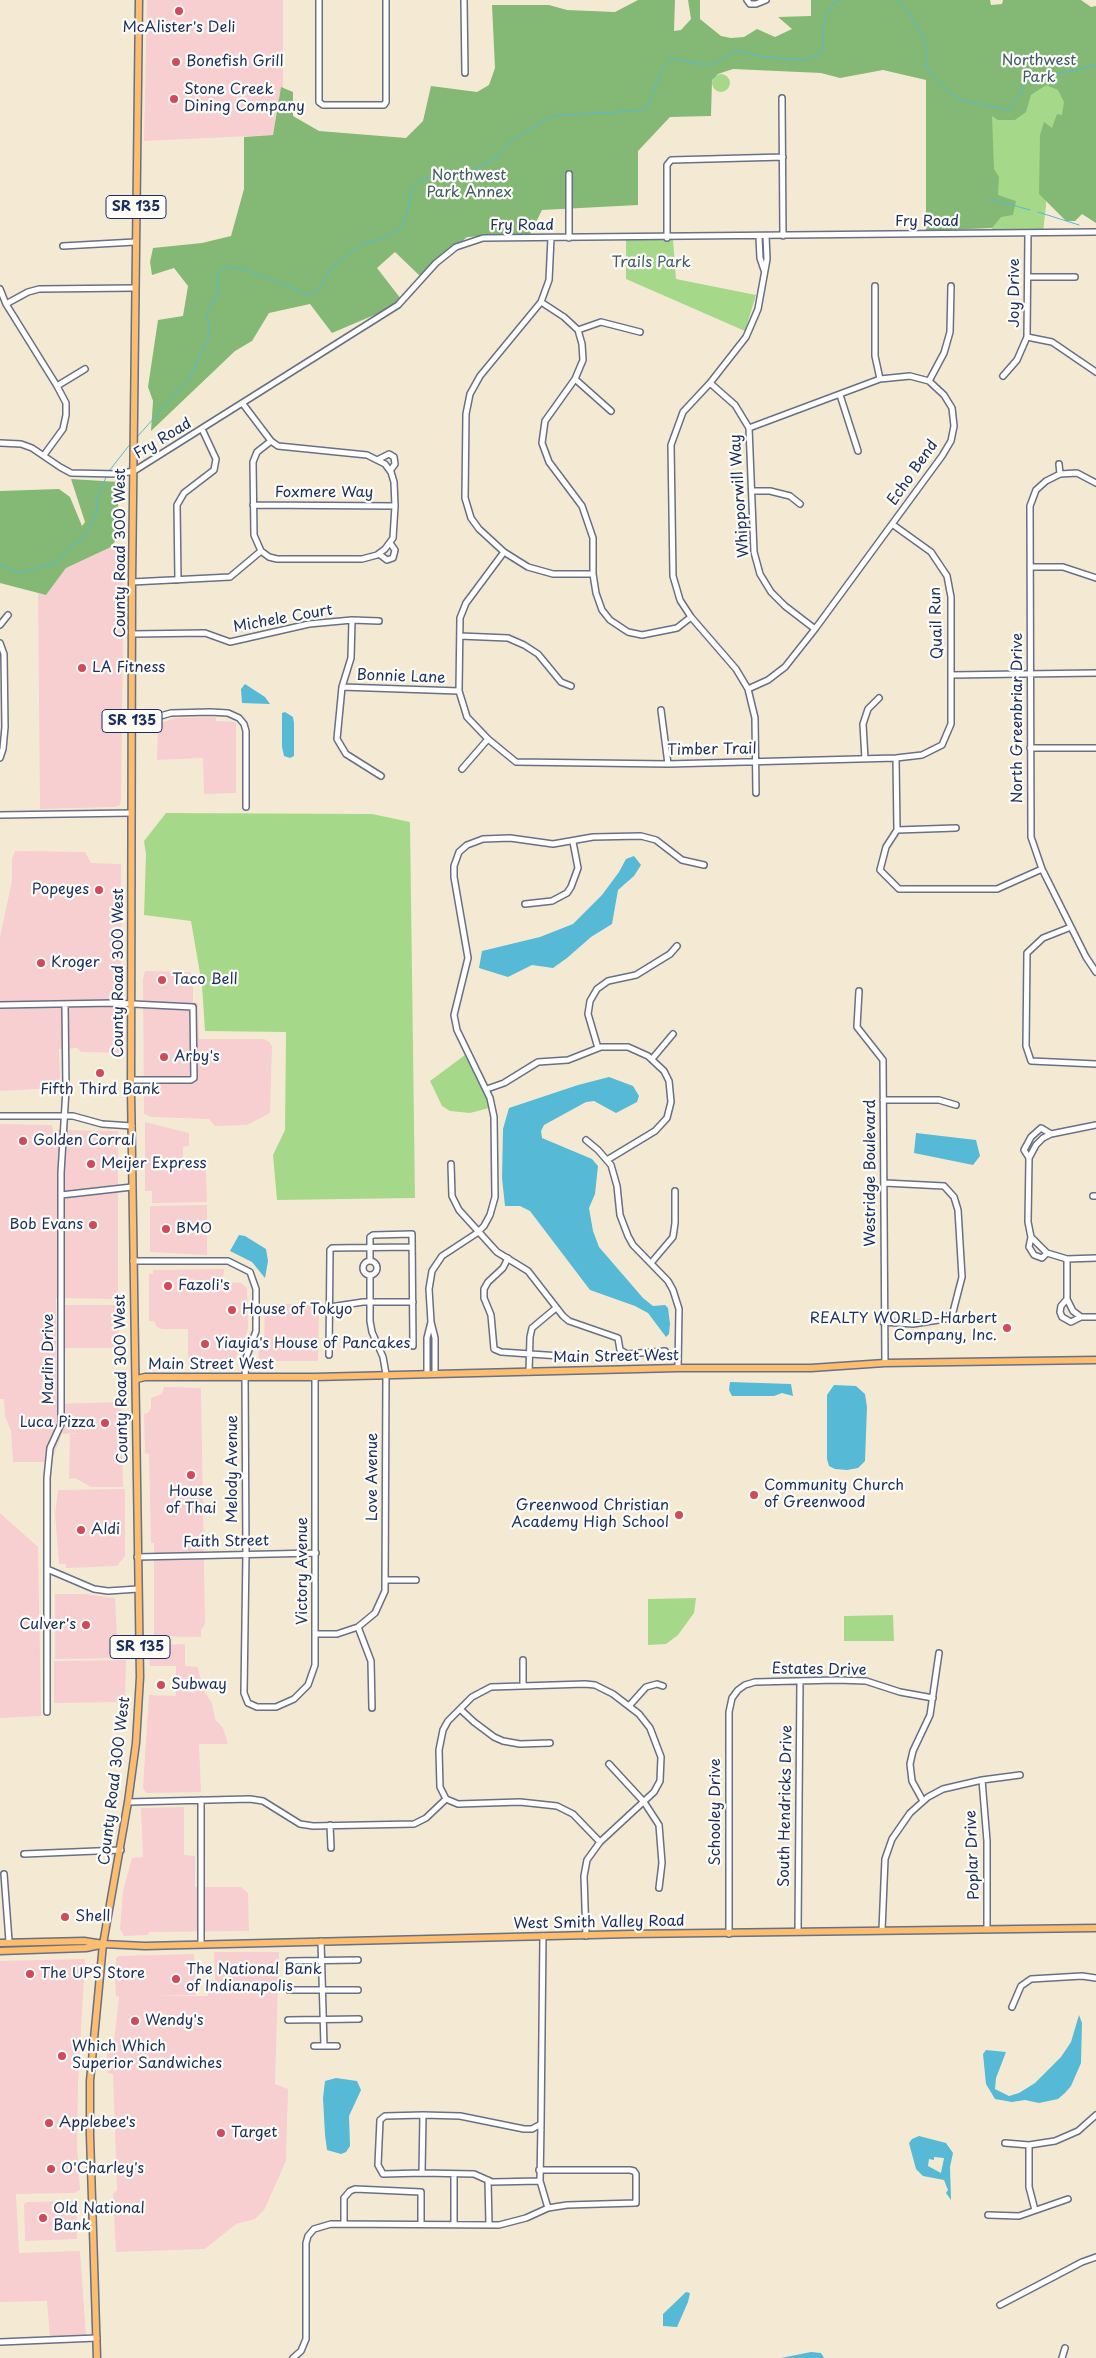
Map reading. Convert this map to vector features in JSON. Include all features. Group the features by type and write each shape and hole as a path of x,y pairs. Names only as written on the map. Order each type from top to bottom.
{"main road":[{"name":"County Road 300 West","path":"103,1944 128,1802 136,1743 140,1676 131,1080 132,582 139,0"},
{"name":"Main Street West","path":"136,1379 146,1376 315,1377 678,1368 811,1368 885,1363 1096,1360"},
{"name":"West Smith Valley Road","path":"0,1943 9,1941 84,1941 103,1944 201,1944 543,1936 1096,1928"},
{"name":"West Smith Valley Road","path":"0,1951 86,1948 103,1944"},
{"name":"SR 135","path":"97,2358 90,2095 103,1944"}],"street":[{"path":"319,0 319,102 323,104 384,105 386,102 386,0"},
{"path":"464,0 465,73"},
{"path":"747,0 750,4 766,0"},
{"path":"782,98 783,236"},
{"path":"667,238 667,165 671,160 783,157"},
{"path":"569,174 569,238"},
{"name":"Fry Road","path":"0,443 25,445 44,455 64,470 87,474 118,474 134,471 398,306 436,263 456,246 482,238 667,238 1096,232"},
{"name":"Joy Drive","path":"1003,376 1017,360 1027,337 1028,233"},
{"path":"756,793 756,718 748,689 736,669 691,617 680,600 673,576 671,445 684,412 710,383 746,336 758,310 767,259 766,236"},
{"path":"759,237 760,258 764,270"},
{"path":"551,238 549,280 541,302 480,376 470,394 466,414 466,498 471,518 479,530 504,552 528,566 553,574 593,574"},
{"path":"63,246 135,242"},
{"path":"1029,277 1075,277"},
{"path":"875,286 875,356 880,379"},
{"path":"749,428 880,379 910,376 930,381 944,353 950,332 951,286"},
{"path":"6,304 22,294 39,289 135,288"},
{"path":"0,289 6,304 66,403 66,420 60,433 44,455"},
{"path":"541,302 564,317 578,330 582,344 583,360 575,379 545,421 542,443 549,462 582,506 593,538 593,574 596,593 602,610 610,620 628,632 642,635 655,634 677,628 691,617"},
{"path":"578,330 601,322 640,332"},
{"path":"1027,337 1052,342 1096,372"},
{"path":"57,386 85,369"},
{"path":"575,379 611,411"},
{"name":"Echo Bend","path":"748,689 768,680 785,667 815,629 951,441 954,426 952,408 944,395 930,381"},
{"name":"Whipporwill Way","path":"710,383 735,406 749,428 754,552 760,574 771,592 785,606 815,629"},
{"path":"840,395 858,451"},
{"path":"243,404 271,441 284,448 367,455 379,459 385,464 390,470 394,482 395,528 390,543 385,549 379,554 362,559 282,559 269,557 261,550 254,535 254,458 271,441"},
{"path":"178,580 177,505 184,493 214,470 216,459 202,430"},
{"path":"379,459 389,454 394,457 395,464 390,470"},
{"path":"1059,464 1060,474 1077,473 1096,483"},
{"name":"North Greenbriar Drive","path":"1060,474 1046,481 1036,490 1030,506 1031,837 1042,869 1086,957 1096,972"},
{"path":"752,491 770,491 790,496 800,504"},
{"name":"Foxmere Way","path":"253,505 395,506"},
{"name":"Quail Run","path":"892,524 931,552 947,576 951,597 951,724 942,745"},
{"path":"379,554 386,560 393,558 395,550 390,543"},
{"path":"132,582 230,577 261,550"},
{"name":"Timber Trail","path":"504,552 466,603 460,618 459,692 467,717 488,739 516,762 668,764 896,758 922,755 942,745"},
{"path":"1030,567 1063,567 1096,578"},
{"path":"0,625 8,615"},
{"path":"352,620 351,658 342,687 337,739 346,754 381,776"},
{"name":"Michele Court","path":"133,634 205,633 230,642 309,624 352,620 379,621"},
{"path":"460,636 508,638 524,645 538,654 561,682 571,686"},
{"path":"0,643 4,654 5,727 3,749 0,758"},
{"path":"951,675 1096,673"},
{"name":"Bonnie Lane","path":"342,687 459,692"},
{"path":"865,759 863,724 868,709 879,698"},
{"path":"661,710 668,764"},
{"path":"132,724 171,713 228,713 239,718 244,724 246,732 246,807"},
{"path":"462,769 488,739"},
{"path":"1030,748 1096,748"},
{"path":"896,758 897,830 886,847 880,870 899,888 997,889 1042,869"},
{"path":"0,816 132,813"},
{"path":"897,830 956,828"},
{"path":"435,1373 435,1338 431,1322 429,1281 434,1266 442,1256 479,1231 490,1215 495,1197 494,1117 487,1089 457,1030 454,1015 468,958 454,877 456,859 462,849 484,839 510,838 553,844 603,836 649,837 656,840 682,860 704,865"},
{"path":"525,904 552,901 567,893 578,868 573,842"},
{"path":"1071,927 1043,938 1027,954 1026,1046 1031,1061 1096,1064"},
{"path":"598,1048 588,1014 590,1001 597,989 608,981 636,975 670,954 677,946"},
{"name":"Westridge Boulevard","path":"859,991 857,1027 883,1060 885,1183 883,1322 885,1363"},
{"name":"Marlin Drive","path":"47,1712 48,1464 50,1448 61,1424 61,1195 66,1073 65,1004"},
{"path":"0,1005 132,1004 193,1006 195,1076 191,1080 131,1080"},
{"path":"652,1059 674,1034"},
{"path":"487,1089 504,1083 538,1062 568,1060 598,1048 628,1047 652,1059 664,1071 669,1081 671,1102 667,1118 655,1132 607,1160"},
{"path":"883,1100 939,1100 956,1105"},
{"path":"0,1116 64,1115 102,1124 132,1126"},
{"path":"1047,1253 1042,1258 1034,1255 1029,1247 1031,1237 1028,1222 1029,1158 1040,1141 1051,1134 1096,1125"},
{"path":"1029,1158 1024,1150 1031,1137 1041,1128 1051,1134"},
{"path":"586,1140 607,1160 617,1186 618,1206 623,1227 633,1245 668,1281 678,1300 680,1318 678,1368"},
{"path":"451,1164 451,1190 455,1204 497,1252 528,1271 556,1308 569,1321 618,1338 622,1353 632,1355 665,1351"},
{"path":"883,1322 913,1324 944,1319 953,1312 962,1278 958,1210 954,1197 944,1186 885,1183"},
{"path":"61,1195 132,1187"},
{"path":"651,1262 672,1237 675,1223 675,1191"},
{"path":"370,1248 370,1237 372,1235 412,1234 413,1346"},
{"path":"1031,1237 1047,1253 1066,1259 1096,1258"},
{"path":"329,1355 330,1250 332,1248 411,1247"},
{"name":"Love Avenue","path":"370,1248 370,1259"},
{"path":"508,1258 503,1268 484,1288 484,1298 491,1315 493,1346 501,1352 575,1357"},
{"name":"Love Avenue","path":"370,1259 375,1261 375,1274 370,1276 364,1274 364,1262 370,1259"},
{"path":"1066,1259 1067,1299 1073,1311 1081,1317"},
{"name":"Melody Avenue","path":"133,1261 228,1261 250,1272 256,1290 256,1331 246,1358 245,1377 246,1554 244,1693"},
{"name":"Love Avenue","path":"316,1634 337,1634 358,1628 372,1617 380,1606 384,1594 386,1580 386,1374 383,1357 372,1332 370,1276"},
{"path":"1067,1299 1061,1306 1062,1317 1071,1322 1081,1317 1096,1317"},
{"path":"330,1307 370,1302 413,1302"},
{"path":"529,1372 532,1328 556,1308"},
{"path":"427,1374 426,1338 431,1322"},
{"name":"Victory Avenue","path":"244,1693 248,1703 261,1708 280,1706 297,1697 308,1685 314,1672 316,1634 315,1377"},
{"name":"Faith Street","path":"137,1557 316,1552"},
{"path":"47,1569 94,1589 108,1591 138,1590"},
{"path":"386,1580 416,1580"},
{"path":"358,1628 371,1661 372,1708"},
{"path":"923,1801 912,1781 910,1764 912,1755 930,1715 939,1653"},
{"path":"523,1660 524,1685"},
{"name":"South Hendricks Drive","path":"798,1932 800,1681"},
{"name":"Estates Drive","path":"736,1692 750,1683 866,1681 900,1692 933,1698"},
{"path":"629,1706 646,1687 656,1684 663,1686"},
{"path":"586,1936 585,1868 589,1856 600,1842 644,1802 659,1785 662,1775 661,1758 650,1728 629,1706 613,1694 595,1685 524,1685 498,1686 486,1689 472,1697 445,1726 439,1745 440,1787 446,1799 458,1804 520,1802 557,1806 573,1814 600,1842"},
{"name":"Schooley Drive","path":"729,1934 729,1712 732,1698 736,1692"},
{"path":"460,1709 474,1722 503,1741 520,1744 550,1744"},
{"path":"609,1764 644,1802 655,1817 661,1832 661,1876 659,1888"},
{"path":"882,1930 884,1870 887,1854 892,1839 902,1824 923,1801 943,1789 982,1780 1020,1775"},
{"name":"Poplar Drive","path":"982,1780 987,1841 987,1929"},
{"path":"128,1802 250,1799 263,1801 300,1824 330,1826 414,1824 426,1818 446,1799"},
{"path":"201,1800 201,1944"},
{"path":"330,1826 331,1848"},
{"path":"24,1854 121,1850"},
{"path":"4,1874 9,1941"},
{"path":"543,1936 540,2181 548,2208"},
{"path":"321,1942 324,2046"},
{"path":"289,1961 358,1960"},
{"path":"1012,2006 1021,1986 1031,1979 1075,1976 1096,1978"},
{"path":"289,1990 358,1990"},
{"path":"288,2020 359,2019"},
{"path":"314,2046 337,2046"},
{"path":"422,2173 423,2115"},
{"path":"1005,2143 1029,2145 1055,2141 1078,2131 1096,2115"},
{"path":"540,2181 508,2182 488,2180 474,2174 383,2174 378,2165 378,2142 379,2125 385,2116 460,2116 524,2129 532,2129 541,2124"},
{"path":"1029,2145 1029,2188 1035,2210"},
{"path":"293,2358 301,2351 306,2339 305,2252 308,2236 314,2229 323,2225 344,2224 499,2225 526,2218 548,2208 567,2205 636,2203 636,2174 634,2170 540,2170"},
{"path":"454,2174 454,2224"},
{"path":"488,2180 489,2225"},
{"path":"344,2224 344,2198 350,2191 355,2189 421,2192 421,2223"},
{"path":"988,2215 1009,2217 1068,2199"},
{"path":"1000,2305 1082,2262 1096,2258"},
{"path":"0,2342 96,2338"},
{"path":"1062,2358 1065,2348"}],"shaded area":[{"path":"147,0 283,0 283,88 281,88 273,135 144,141"},
{"path":"111,547 124,549 120,805 115,807 40,809 38,593 46,595 66,568"},
{"path":"216,717 216,721 236,722 236,793 204,794 203,758 157,760 158,724 175,718"},
{"path":"15,851 85,852 91,863 121,864 122,1053 81,1052 77,1048 59,1049 60,1076 58,1084 53,1088 0,1091 0,937 12,881 12,859"},
{"path":"145,971 190,972 193,975 193,1002 198,1003 199,1039 264,1039 269,1042 272,1046 270,1113 247,1125 215,1126 209,1119 152,1117 144,1114 143,979"},
{"path":"145,1122 189,1133 189,1146 183,1147 183,1167 206,1168 207,1202 152,1203 152,1191 145,1191"},
{"path":"0,1124 52,1125 53,1130 118,1131 118,1299 56,1298 57,1404 121,1402 123,1487 91,1487 75,1478 69,1479 70,1434 79,1433 62,1434 51,1462 13,1462 11,1431 5,1416 4,1399 0,1399"},
{"path":"207,1205 207,1255 150,1252 150,1206"},
{"path":"224,1269 223,1282 241,1283 247,1288 248,1329 245,1338 233,1364 188,1363 188,1329 162,1329 157,1327 154,1321 149,1321 149,1274 153,1274 153,1270"},
{"path":"265,1304 319,1304 318,1361 259,1361 258,1348 264,1347"},
{"path":"64,1305 118,1305 119,1348 64,1348"},
{"path":"164,1387 201,1388 205,1624 201,1630 201,1637 154,1636 154,1543 151,1543 149,1454 145,1453 144,1414 148,1413 151,1408 151,1398 162,1394"},
{"path":"125,1489 125,1556 117,1566 66,1568 66,1564 59,1564 55,1514 58,1490"},
{"path":"0,1513 38,1547 41,1716 0,1718"},
{"path":"55,1594 85,1594 115,1598 117,1636 129,1637 129,1658 55,1659"},
{"path":"185,1644 185,1666 198,1667 202,1688 212,1703 215,1719 223,1728 228,1744 199,1744 201,1792 146,1793 143,1788 149,1695 176,1696 176,1666 150,1666 149,1655 155,1655 155,1645"},
{"path":"126,1660 125,1702 54,1703 54,1661"},
{"path":"184,1807 184,1855 195,1856 195,1887 241,1887 248,1893 249,1931 149,1932 148,1935 124,1936 120,1929 123,1891 132,1858 143,1857 141,1808"},
{"path":"214,1952 279,1952 275,2084 288,2089 286,2161 264,2210 255,2219 236,2224 205,2249 116,2252 113,2194 117,2190 113,2074 107,2073 107,2046 114,2042 119,1997 116,1996 116,1958 119,1956 194,1954 196,1995 151,1996 208,1996 208,1980 215,1980"},
{"path":"85,1959 78,2083 77,2146 80,2190 74,2193 16,2194 19,2253 80,2251 86,2335 50,2337 47,2301 0,2302 0,1961"},
{"path":"76,2201 77,2239 25,2241 24,2204 27,2202"}],"green space":[{"name":"Northwest Park Annex","path":"638,0 675,0 674,31 681,30 691,19 688,0 700,0 700,19 721,36 731,38 744,37 757,29 775,37 792,29 778,17 811,16 811,0 990,0 991,5 1002,4 1003,0 1081,0 1091,7 1096,6 1096,223 1082,214 1075,221 1066,221 1039,194 1040,135 1044,122 1052,128 1057,114 1062,115 1064,102 1058,90 1046,85 1031,95 1026,112 1015,120 998,120 992,116 994,169 999,177 998,195 1016,201 1013,215 1001,217 992,228 926,231 926,80 883,70 840,78 821,73 733,69 718,74 712,80 711,116 670,117 638,151 638,205 542,210 530,234 467,237 421,277 395,252 377,268 401,299 379,313 332,333 310,304 269,313 252,341 235,351 151,431 153,401 148,387 158,320 183,316 188,286 174,268 152,275 150,262 153,248 202,243 231,236 244,189 244,137 273,135 281,87 293,92 293,116 319,131 406,138 423,121 431,86 477,92 489,85 495,68 492,5 549,5 567,10 615,12"},
{"name":"Northwest Park","path":"991,18 1096,26 1045,164 1046,205 1043,233 992,233"},
{"path":"717,74 725,74 730,79 728,90 717,92 712,87 712,79"},
{"name":"Trails Park","path":"626,240 673,240 676,279 756,295 745,331 626,279"},
{"path":"71,479 119,482 118,508 114,517 118,537 111,547 66,568 46,595 0,583 0,491 59,489 70,497 82,526 85,522"},
{"path":"166,813 372,814 410,822 415,1198 277,1200 273,1155 285,1130 286,1032 205,1031 202,985 191,921 144,915 146,854 144,841"},
{"path":"465,1055 487,1097 489,1108 470,1113 450,1111 442,1106 430,1081"},
{"path":"696,1598 694,1613 678,1635 666,1644 648,1645 648,1599"},
{"path":"893,1615 894,1641 844,1641 844,1616"}],"water":[{"path":"245,684 265,697 270,704 242,703 241,689"},
{"path":"285,712 293,717 294,723 294,756 290,758 284,756 282,747 282,713"},
{"path":"634,856 641,865 634,876 618,890 612,924 591,937 567,958 553,968 532,965 508,977 479,968 482,951 540,937 573,924 602,895 626,859"},
{"path":"609,1077 633,1086 639,1096 637,1102 616,1113 594,1101 586,1102 544,1125 541,1131 542,1138 592,1159 598,1166 595,1194 589,1208 593,1231 599,1247 643,1298 653,1306 665,1305 668,1308 670,1324 669,1334 666,1337 648,1313 635,1306 590,1290 530,1211 520,1206 505,1206 502,1178 503,1129 509,1108 578,1085"},
{"path":"916,1133 976,1140 980,1156 973,1165 914,1153"},
{"path":"239,1235 245,1236 266,1249 268,1261 265,1278 252,1262 230,1251"},
{"path":"730,1382 791,1384 793,1396 782,1393 774,1396 732,1396 729,1390"},
{"path":"834,1385 856,1386 865,1394 867,1407 865,1461 858,1468 847,1470 835,1469 829,1466 827,1459 827,1395"},
{"path":"1079,2015 1082,2023 1081,2063 1071,2086 1065,2093 1058,2099 1039,2103 1025,2100 1012,2102 995,2099 986,2084 983,2054 986,2050 1006,2052 996,2078 995,2089 1009,2096 1019,2093 1035,2083 1061,2057 1071,2042"},
{"path":"336,2078 357,2081 361,2090 349,2116 350,2146 346,2152 341,2154 327,2150 325,2135 323,2098 325,2081"},
{"path":"919,2136 946,2143 953,2153 950,2167 951,2200 946,2193 948,2190 944,2180 923,2176 916,2169 909,2143 912,2139","holes":["934,2157 944,2158 941,2173 928,2166 929,2159 934,2160"]},
{"path":"686,2292 690,2293 688,2302 677,2327 663,2326 663,2314"},
{"path":"811,2352 821,2353 824,2358 781,2358"}],"waterway":[{"path":"137,437 189,379 210,334 207,314 213,299 218,298 217,275 226,267 245,269 309,295 320,287 331,268 362,244 381,239 398,231 407,215 412,188 420,180 433,177 452,180 472,171 497,157 511,140 552,116 634,111 647,108 662,70 672,58 698,64 715,64 736,50 763,57 804,60 821,53 824,45 822,29 826,15 833,4 840,0"},
{"path":"898,0 909,13 926,44 926,66 945,89 961,100 1009,110 1027,81 1096,65"},
{"path":"990,199 1030,210"},
{"path":"1038,212 1079,225"},
{"path":"109,471 131,443"},
{"path":"0,565 19,573 56,563 72,546 83,539 96,514 98,496 107,475"}],"place":[{"name":"McAlister's Deli","path":"179,11"},
{"name":"Bonefish Grill","path":"176,62"},
{"name":"Stone Creek Dining Company","path":"174,99"},
{"name":"LA Fitness","path":"82,668"},
{"name":"Popeyes","path":"99,890"},
{"name":"Kroger","path":"41,963"},
{"name":"Taco Bell","path":"162,980"},
{"name":"Arby's","path":"164,1057"},
{"name":"Fifth Third Bank","path":"100,1073"},
{"name":"Golden Corral","path":"23,1141"},
{"name":"Meijer Express","path":"91,1164"},
{"name":"Bob Evans","path":"93,1225"},
{"name":"BMO","path":"166,1229"},
{"name":"Fazoli's","path":"168,1286"},
{"name":"House of Tokyo","path":"232,1310"},
{"name":"REALTY WORLD-Harbert Company, Inc.","path":"1007,1328"},
{"name":"Yiayia's House of Pancakes","path":"205,1344"},
{"name":"Luca Pizza","path":"105,1423"},
{"name":"House of Thai","path":"191,1475"},
{"name":"Community Church of Greenwood","path":"754,1495"},
{"name":"Greenwood Christian Academy High School","path":"679,1515"},
{"name":"Aldi","path":"81,1530"},
{"name":"Culver's","path":"86,1625"},
{"name":"Subway","path":"161,1685"},
{"name":"Shell","path":"65,1917"},
{"name":"The UPS Store","path":"30,1974"},
{"name":"The National Bank of Indianapolis","path":"176,1979"},
{"name":"Wendy's","path":"135,2021"},
{"name":"Which Which Superior Sandwiches","path":"62,2056"},
{"name":"Applebee's","path":"49,2123"},
{"name":"Target","path":"221,2133"},
{"name":"O'Charley's","path":"51,2169"},
{"name":"Old National Bank","path":"43,2218"}]}
